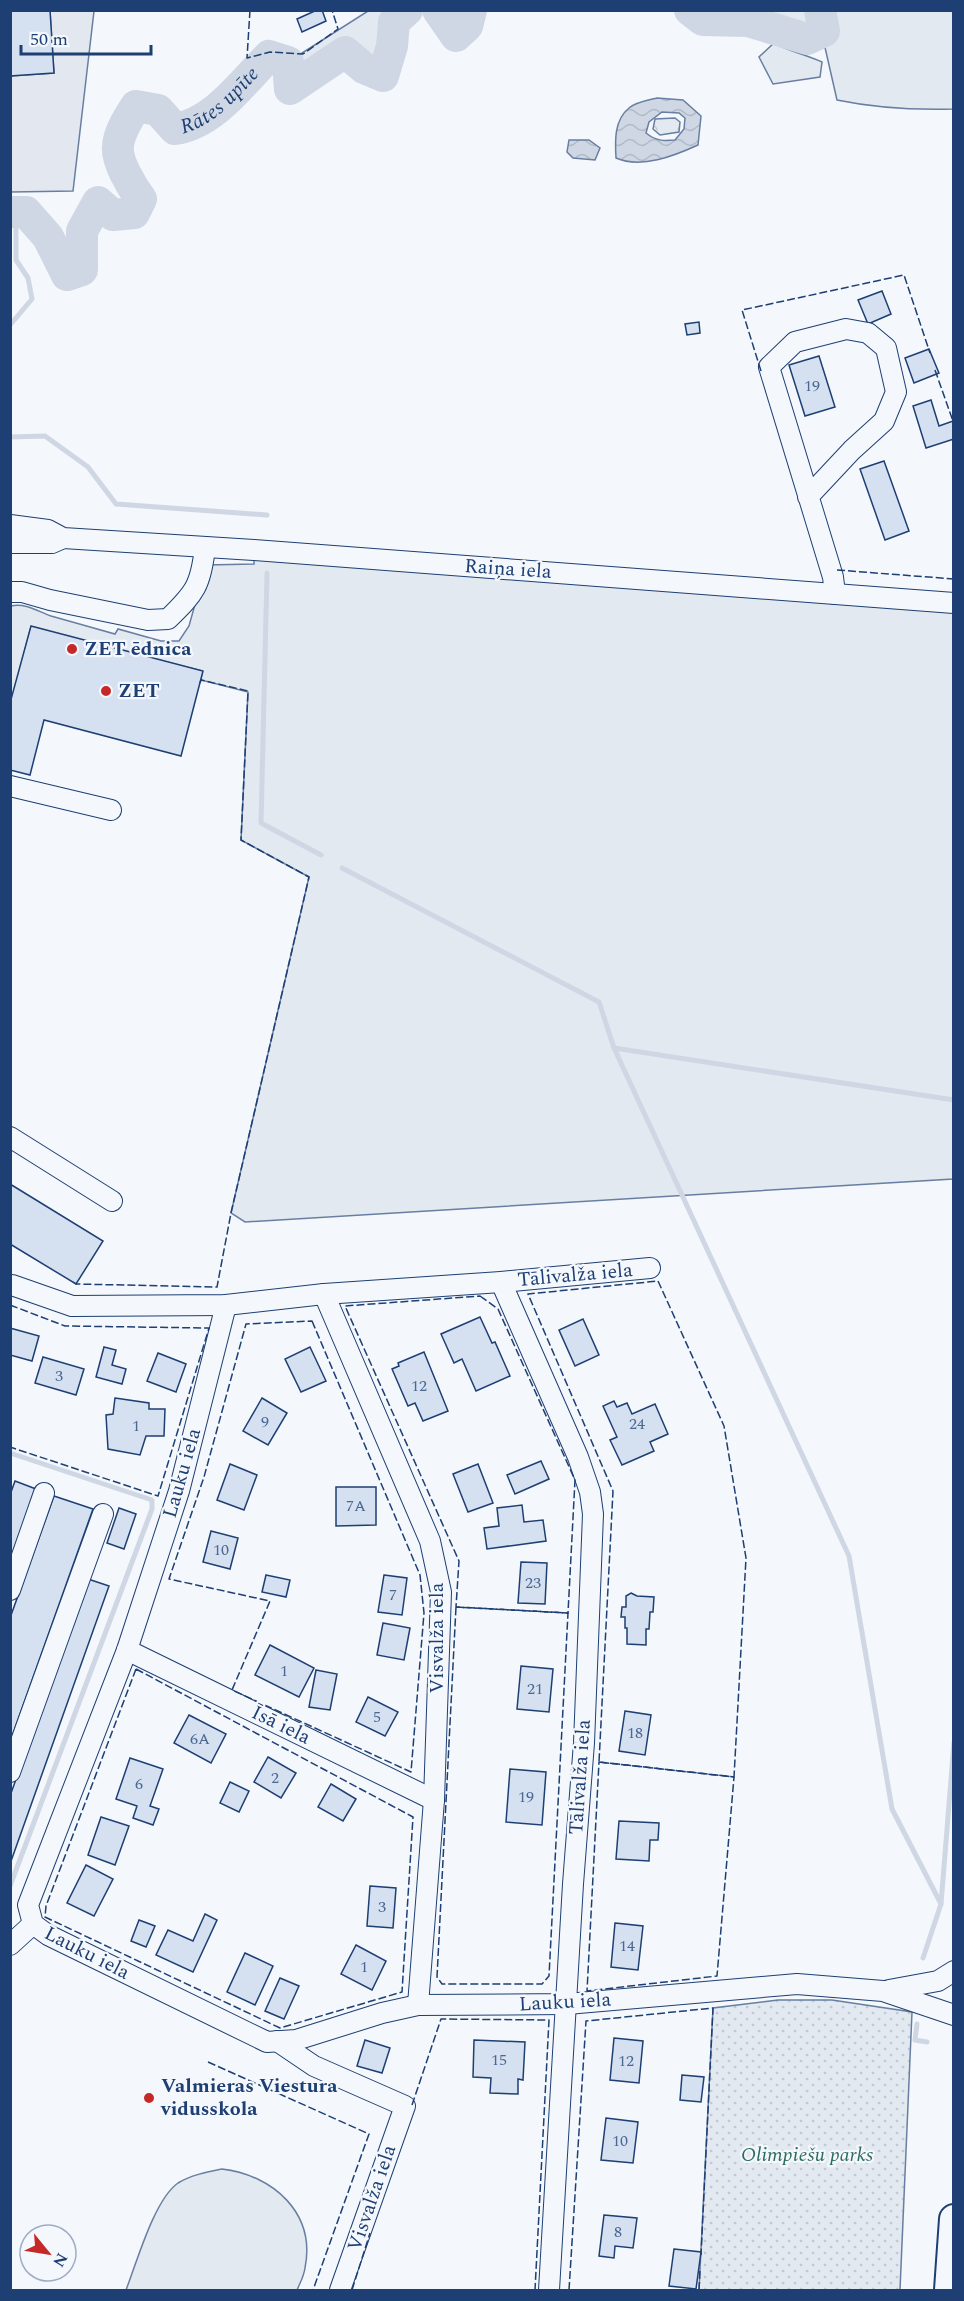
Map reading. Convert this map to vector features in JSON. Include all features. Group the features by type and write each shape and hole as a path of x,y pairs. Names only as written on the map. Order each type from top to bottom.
{"highway":[{"path":"949,2290 954,2219"}],"street":[{"path":"808,497 852,450 884,421 896,392 886,348 868,333 846,329 795,342 769,367 808,497 833,577 835,594"},
{"name":"Raiņa iela","path":"10,525 48,530 63,538 954,603"},
{"name":"Raiņa iela","path":"10,543 52,543 63,538"},
{"path":"10,592 22,592 148,620 168,618 192,596 202,569 205,548"},
{"path":"10,786 111,810"},
{"path":"10,1137 112,1202"},
{"name":"Tālivalža iela","path":"324,1294 501,1282 650,1268"},
{"name":"Tālivalža iela","path":"501,1282 578,1457 590,1492 593,1514 584,1743 573,1884 549,2290"},
{"path":"12,1285 72,1306 226,1305 324,1294"},
{"name":"Visvalža iela","path":"324,1294 430,1541 441,1592 434,1800 418,2005"},
{"name":"Lauku iela","path":"226,1305 179,1491 127,1650 28,1905 33,1924 48,1935 267,2042 296,2040 382,2013 418,2005 567,2004 797,1984 883,1990"},
{"path":"10,1590 44,1493"},
{"path":"10,1772 103,1514"},
{"name":"Īsā iela","path":"127,1650 434,1800"},
{"path":"10,1945 33,1924"},
{"path":"883,1990 938,1981 954,1971"},
{"path":"883,1990 954,2015"},
{"name":"Visvalža iela","path":"278,2042 314,2066 405,2106 340,2290"}],"green space":[{"path":"368,11 407,11 394,22 392,46 383,76 364,68 345,52 290,89 288,62"},
{"path":"438,11 471,11 467,26 456,36"},
{"path":"690,11 953,11 953,109 895,108 837,100 824,43 778,37 748,21 703,20"},
{"path":"774,43 822,62 820,77 773,84 759,57"},
{"path":"675,118 680,122 679,132 660,135 653,129 655,119"},
{"path":"254,550 953,603 953,1179 245,1222 231,1213 309,877 241,840 248,692 201,680 202,671 31,627 11,703 11,606 27,607 115,634 118,629 161,641 179,641 189,626 206,565 254,564"},
{"name":"Olimpiešu parks","path":"778,2000 832,2000 912,2012 900,2290 699,2290 713,2008"},
{"path":"222,2169 258,2179 274,2188 297,2214 304,2230 307,2248 304,2271 297,2290 126,2290 154,2217 169,2191 188,2178"}],"shaded area":[{"path":"50,11 94,11 73,191 11,192 11,76 54,73"}],"water":[{"path":"657,98 683,100 701,116 698,145 668,157 647,162 616,158 616,138 620,118 632,106","holes":["662,112 679,113 685,118 684,129 675,140 660,140 646,133 649,122"]},
{"path":"569,140 589,140 600,148 595,160 573,158 567,152"}],"building":[{"path":"10,10 50,10 54,73 10,76"},
{"path":"322,10 326,21 302,32 297,19"},
{"path":"882,291 891,314 868,324 858,300"},
{"path":"699,322 700,333 687,335 685,324"},
{"path":"929,349 939,373 914,383 905,358"},
{"path":"819,356 835,407 805,416 789,365"},
{"path":"931,400 939,426 953,421 954,439 926,448 913,406"},
{"path":"884,461 909,531 885,540 860,469"},
{"name":"ZET","path":"31,626 203,671 181,756 44,720 30,775 10,770 10,703"},
{"path":"10,1184 103,1241 76,1284 10,1244"},
{"path":"480,1317 492,1343 495,1342 510,1376 476,1391 462,1359 454,1363 441,1334"},
{"path":"583,1319 599,1355 575,1366 559,1330"},
{"path":"10,1328 39,1336 32,1361 10,1355"},
{"path":"104,1347 116,1350 112,1365 126,1369 122,1384 96,1377"},
{"path":"310,1347 326,1381 301,1392 285,1359"},
{"path":"424,1352 448,1411 423,1421 415,1403 408,1406 392,1369 399,1366 398,1363"},
{"path":"158,1353 186,1364 176,1392 147,1381"},
{"path":"43,1357 84,1369 76,1395 35,1383"},
{"path":"115,1398 149,1403 149,1409 165,1409 164,1436 146,1436 140,1455 108,1449 106,1415 113,1414"},
{"path":"262,1398 287,1413 268,1445 243,1431"},
{"path":"614,1401 617,1407 627,1403 632,1414 655,1404 668,1434 650,1442 654,1451 622,1465 610,1440 617,1437 603,1406"},
{"path":"541,1461 549,1479 515,1494 507,1475"},
{"path":"230,1464 257,1475 244,1510 217,1500"},
{"path":"478,1464 493,1503 468,1512 453,1474"},
{"path":"15,1481 36,1489 10,1562 10,1495"},
{"path":"336,1487 376,1487 376,1525 336,1526"},
{"path":"54,1496 93,1509 10,1742 10,1618"},
{"path":"522,1505 524,1522 543,1520 546,1541 487,1549 484,1528 499,1526 497,1508"},
{"path":"119,1508 136,1514 124,1549 107,1543"},
{"path":"211,1531 238,1538 230,1569 203,1562"},
{"path":"521,1562 547,1563 545,1604 518,1603"},
{"path":"266,1575 290,1580 286,1597 262,1592"},
{"path":"384,1575 407,1578 402,1615 378,1612"},
{"path":"88,1579 109,1586 10,1864 10,1796"},
{"path":"631,1593 637,1596 654,1597 649,1629 646,1629 646,1645 627,1644 625,1617 621,1617 622,1607 626,1607 626,1596"},
{"path":"383,1623 410,1628 404,1660 377,1655"},
{"path":"270,1645 314,1668 299,1697 255,1675"},
{"path":"521,1666 553,1669 549,1712 517,1709"},
{"path":"316,1670 337,1674 330,1710 309,1707"},
{"path":"368,1697 398,1712 385,1736 356,1722"},
{"path":"625,1711 651,1715 645,1755 619,1751"},
{"path":"189,1715 226,1734 211,1763 174,1743"},
{"path":"268,1757 296,1773 281,1798 254,1782"},
{"path":"130,1758 163,1769 150,1806 159,1809 153,1825 133,1818 137,1806 116,1799"},
{"path":"510,1769 546,1772 542,1825 506,1822"},
{"path":"230,1782 249,1791 239,1812 220,1803"},
{"path":"331,1784 356,1799 343,1821 318,1807"},
{"path":"101,1817 129,1826 115,1865 88,1855"},
{"path":"619,1821 659,1823 658,1840 650,1840 649,1861 616,1859"},
{"path":"86,1865 113,1879 94,1916 67,1903"},
{"path":"370,1886 396,1888 393,1928 367,1926"},
{"path":"205,1914 217,1920 193,1972 156,1955 168,1930 193,1941"},
{"path":"139,1920 155,1926 146,1947 131,1941"},
{"path":"615,1923 643,1926 638,1970 611,1967"},
{"path":"356,1945 386,1961 372,1990 341,1974"},
{"path":"245,1953 273,1966 255,2005 227,1992"},
{"path":"280,1978 299,1986 284,2019 265,2011"},
{"path":"614,2038 643,2041 639,2083 610,2080"},
{"path":"365,2040 390,2048 382,2073 357,2066"},
{"path":"474,2040 525,2042 523,2080 518,2079 518,2094 490,2093 491,2078 473,2077"},
{"path":"682,2075 704,2077 701,2102 680,2100"},
{"path":"606,2118 638,2122 633,2163 601,2160"},
{"path":"604,2215 637,2218 633,2248 615,2246 614,2258 599,2256"},
{"path":"674,2249 701,2252 696,2289 669,2286"}],"waterway":[{"name":"Rātes upīte","path":"10,212 26,212 48,237 67,275 82,270 82,231 98,202 113,215 134,213 141,199 125,174 118,152 122,130 136,106 158,110 175,129 189,125 215,110 269,56 288,62 290,89 345,52 364,68 383,76 392,46 394,22 407,10"},
{"name":"Rātes upīte","path":"438,10 456,36 467,26 471,10"},
{"name":"Rātes upīte","path":"690,10 703,20 748,21 807,39 824,31 820,10"},
{"path":"10,325 32,299 28,278 16,260 16,212"},
{"path":"10,437 45,436 88,467 116,504 267,515"},
{"path":"267,573 261,823 321,855"},
{"path":"342,868 599,1002 614,1048 849,1556 892,1809 941,1904"},
{"path":"614,1048 954,1100"},
{"path":"10,1453 152,1500 152,1509 10,1886"},
{"path":"923,1958 941,1904 954,1742"},
{"path":"917,2024 915,2040 927,2042"}],"fence":[{"path":"250,10 247,58 270,52 303,54 338,29 332,10"},
{"path":"761,371 742,310 904,275 930,353"},
{"path":"935,370 954,424"},
{"path":"837,570 954,579"},
{"path":"73,1282 76,1284 217,1287 231,1213 309,877 241,840 248,691 201,680 200,683"},
{"path":"658,1281 724,1426 746,1558 734,1777 599,1762 613,1491 528,1294 658,1281"},
{"path":"480,1296 498,1309 575,1480 568,1613 456,1607 459,1561 345,1306 480,1296"},
{"path":"10,1305 65,1326 209,1328 158,1496 10,1447"},
{"path":"312,1321 420,1575 424,1613 411,1772 232,1690 270,1601 169,1579 204,1477 246,1324 312,1321"},
{"path":"456,1607 568,1613 549,1976 542,1984 442,1984 437,1977 456,1607"},
{"path":"136,1669 413,1817 402,1992 280,2028 45,1917 46,1906 136,1669"},
{"path":"599,1762 734,1777 717,1976 587,1991 599,1762"},
{"path":"569,2290 586,2021 713,2008 701,2255"},
{"path":"412,2105 441,2019 549,2020 535,2290"},
{"path":"208,2062 369,2134 313,2290"},
{"path":"352,2290 370,2233"},
{"path":"699,2290 700,2270"}],"place":[{"name":"ZET ēdnica","path":"72,649"},
{"name":"ZET","path":"106,691"},
{"name":"Valmieras Viestura vidusskola","path":"149,2098"}]}
